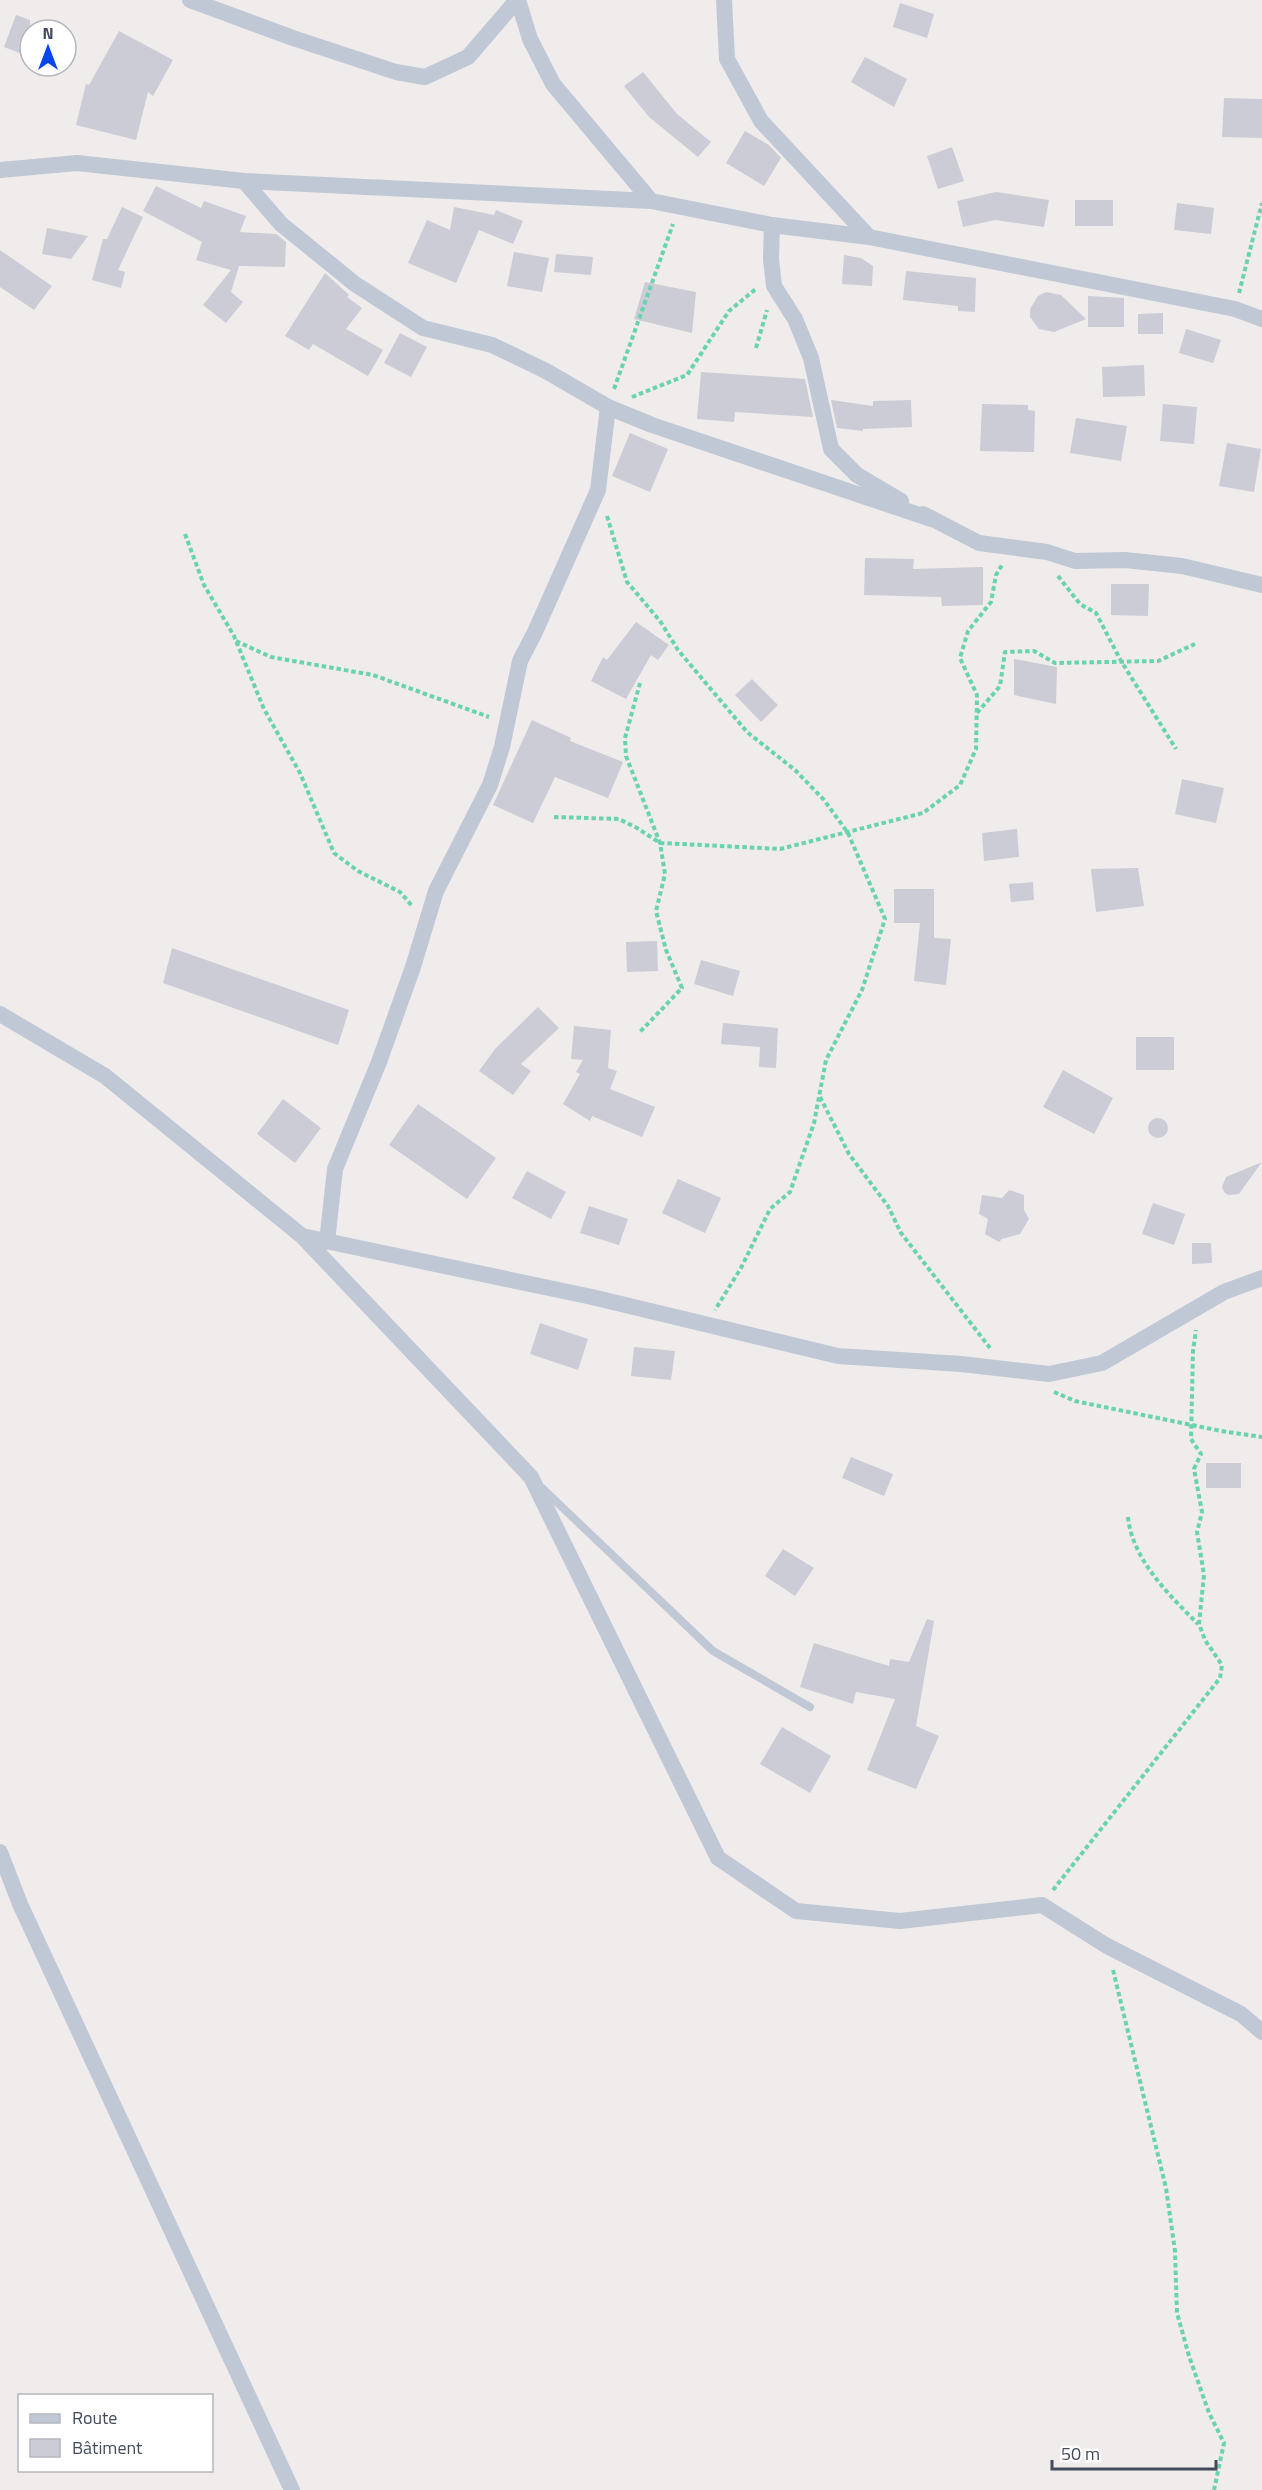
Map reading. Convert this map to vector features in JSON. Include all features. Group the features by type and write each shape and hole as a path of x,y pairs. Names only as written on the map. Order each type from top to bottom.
{"street":[{"path":"190,0 293,38 396,72 425,76 468,57 517,0"},
{"path":"517,0 530,39 553,84 651,201"},
{"path":"724,0 727,59 761,121 869,237"},
{"path":"0,170 77,163 244,181 651,201 772,225 869,237 1235,309 1262,320"},
{"path":"244,181 281,224 355,284 423,328 492,345 546,371 608,407 652,425 931,519"},
{"path":"772,225 771,259 774,282 795,319 811,358 831,449 857,475 931,519 979,543 1047,552 1075,561 1125,561 1182,566 1262,585"},
{"path":"327,1242 335,1169 379,1062 413,967 436,891 490,785 507,724 520,661 598,490 608,407"},
{"path":"0,1014 105,1076 302,1236 531,1477 718,1858 796,1911 900,1921 1042,1905 1107,1946 1241,2014 1262,2032"},
{"path":"302,1236 592,1297 838,1356 1049,1374 1102,1363 1224,1292 1262,1278"},
{"path":"0,1852 20,1904 292,2490"}],"lane":[{"path":"531,1477 713,1651 810,1707"}],"path":[{"path":"1235,309 1262,203"},
{"path":"608,407 679,206"},
{"path":"608,407 687,375 729,311 753,290 774,282"},
{"path":"756,348 774,282"},
{"path":"598,490 616,540 627,582 660,621 678,650 747,732 795,770 824,800 848,833 885,919 862,990 826,1060 814,1123 790,1192 770,1209 741,1268 718,1302 708,1326"},
{"path":"185,534 204,585 236,640 264,709 300,773 334,853 358,871 400,892 419,914 427,919"},
{"path":"555,817 619,819 660,843 780,849 923,813 960,785 976,748 977,695 960,658 968,631 991,602 996,575 1014,546"},
{"path":"1057,575 1080,604 1096,613 1121,661 1176,749"},
{"path":"236,640 271,657 373,675 507,724"},
{"path":"976,713 1000,686 1005,652 1035,651 1054,663 1158,661 1195,644"},
{"path":"640,683 625,738 626,756 660,843 665,874 656,911 666,950 682,988 640,1032"},
{"path":"820,1096 849,1154 888,1206 901,1233 991,1348 998,1368"},
{"path":"1198,1624 1204,1575 1197,1532 1202,1512 1194,1469 1201,1454 1191,1439 1191,1425 1193,1351 1200,1307"},
{"path":"1053,1391 1075,1401 1262,1437"},
{"path":"1042,1905 1220,1678 1222,1665 1205,1640 1198,1624 1150,1571 1129,1532 1128,1517"},
{"path":"1107,1946 1166,2188 1175,2251 1178,2313 1189,2356 1209,2413 1224,2443 1214,2490"}],"building":[{"path":"900,3 934,14 927,38 893,27"},
{"path":"16,15 24,18 18,18 18,52 4,47"},
{"path":"119,31 173,60 153,96 148,92 136,140 76,125 86,84 89,85"},
{"path":"865,57 907,79 894,107 851,82"},
{"path":"643,72 677,114 711,142 698,157 649,117 624,86"},
{"path":"1224,98 1262,99 1262,138 1222,137"},
{"path":"745,131 769,145 781,158 764,186 726,163"},
{"path":"952,147 964,181 938,189 927,156"},
{"path":"156,186 201,208 204,201 246,216 240,232 276,234 286,242 285,267 239,266 231,292 243,302 226,323 203,305 231,270 196,260 202,242 143,211"},
{"path":"996,192 1049,200 1044,227 995,220 963,227 957,201"},
{"path":"1075,200 1113,200 1113,226 1075,226"},
{"path":"1177,203 1214,208 1211,234 1174,230"},
{"path":"122,207 143,217 118,270 125,272 121,288 92,280 103,239 107,239"},
{"path":"454,207 494,215 496,210 523,221 513,244 479,230 456,283 408,263 427,220 450,230"},
{"path":"47,228 88,236 71,259 42,254"},
{"path":"0,250 52,286 34,310 0,287"},
{"path":"514,252 549,258 542,292 507,286"},
{"path":"556,254 593,257 591,275 554,272"},
{"path":"844,255 861,258 873,266 872,286 842,284"},
{"path":"906,271 976,278 975,312 958,311 958,306 903,300"},
{"path":"325,273 349,295 347,297 362,308 346,329 383,350 368,376 313,344 309,350 285,336"},
{"path":"645,282 696,292 692,333 634,319"},
{"path":"1046,292 1061,295 1086,319 1054,332 1039,329 1030,317 1030,309 1038,296"},
{"path":"1088,296 1124,298 1124,327 1088,327"},
{"path":"1163,313 1163,334 1138,334 1138,314"},
{"path":"1186,329 1221,340 1213,363 1179,353"},
{"path":"400,333 427,347 411,377 384,363"},
{"path":"1144,365 1145,396 1103,397 1102,367"},
{"path":"701,372 805,379 813,417 735,412 734,422 697,419"},
{"path":"831,400 873,406 873,401 911,400 912,427 863,429 863,431 837,428"},
{"path":"982,404 1028,405 1028,410 1035,411 1034,452 980,451"},
{"path":"1163,404 1197,407 1194,444 1160,441"},
{"path":"1076,418 1127,426 1121,461 1070,453"},
{"path":"630,433 668,449 650,492 612,476"},
{"path":"1227,443 1261,449 1254,492 1219,486"},
{"path":"865,558 914,559 913,569 983,567 983,605 942,606 941,597 864,595"},
{"path":"1111,584 1149,584 1148,616 1111,615"},
{"path":"636,622 669,645 658,660 651,655 626,699 591,681 603,657 607,660"},
{"path":"1014,659 1057,667 1056,704 1014,695"},
{"path":"752,679 778,705 761,722 735,695"},
{"path":"532,720 571,738 570,741 623,762 608,798 555,777 533,823 493,805"},
{"path":"1182,779 1224,788 1216,823 1175,814"},
{"path":"1017,829 1019,857 984,861 982,833"},
{"path":"1138,868 1144,906 1096,912 1091,869"},
{"path":"1033,882 1034,900 1011,902 1009,884"},
{"path":"894,889 934,889 934,938 951,939 946,985 914,981 920,923 894,923"},
{"path":"657,941 658,971 627,972 626,942"},
{"path":"172,948 349,1010 338,1045 163,983"},
{"path":"701,960 740,971 733,996 694,984"},
{"path":"538,1007 559,1028 521,1064 531,1071 513,1095 479,1071 495,1049"},
{"path":"723,1023 778,1028 776,1068 759,1067 760,1047 721,1044"},
{"path":"574,1026 611,1030 608,1068 617,1071 610,1089 655,1107 642,1137 592,1116 590,1121 563,1104 580,1074 576,1072 583,1060 571,1059"},
{"path":"1136,1037 1174,1037 1174,1070 1136,1070"},
{"path":"1063,1070 1113,1098 1094,1134 1043,1107"},
{"path":"283,1099 321,1128 295,1163 257,1134"},
{"path":"418,1104 496,1158 467,1199 389,1145"},
{"path":"1154,1118 1162,1118 1168,1124 1168,1132 1162,1138 1154,1138 1148,1132 1148,1124"},
{"path":"1262,1162 1239,1194 1228,1195 1224,1192 1222,1187 1226,1177"},
{"path":"527,1171 566,1192 551,1219 512,1198"},
{"path":"678,1179 721,1198 705,1233 662,1213"},
{"path":"1009,1190 1024,1195 1024,1210 1029,1219 1020,1234 999,1242 985,1234 988,1219 979,1214 982,1195 1002,1198"},
{"path":"1153,1203 1185,1214 1174,1245 1142,1234"},
{"path":"589,1206 628,1219 619,1245 580,1233"},
{"path":"1192,1243 1211,1243 1212,1263 1192,1264"},
{"path":"540,1323 588,1339 578,1370 530,1354"},
{"path":"634,1347 675,1351 671,1380 631,1376"},
{"path":"851,1457 893,1474 884,1496 842,1478"},
{"path":"1206,1463 1241,1463 1241,1488 1206,1488"},
{"path":"783,1549 814,1568 795,1596 765,1576"},
{"path":"927,1619 934,1621 916,1726 939,1736 916,1789 867,1770 895,1699 856,1692 853,1704 800,1687 814,1643 889,1666 890,1659 909,1662"},
{"path":"782,1727 831,1756 810,1793 760,1764"}]}
